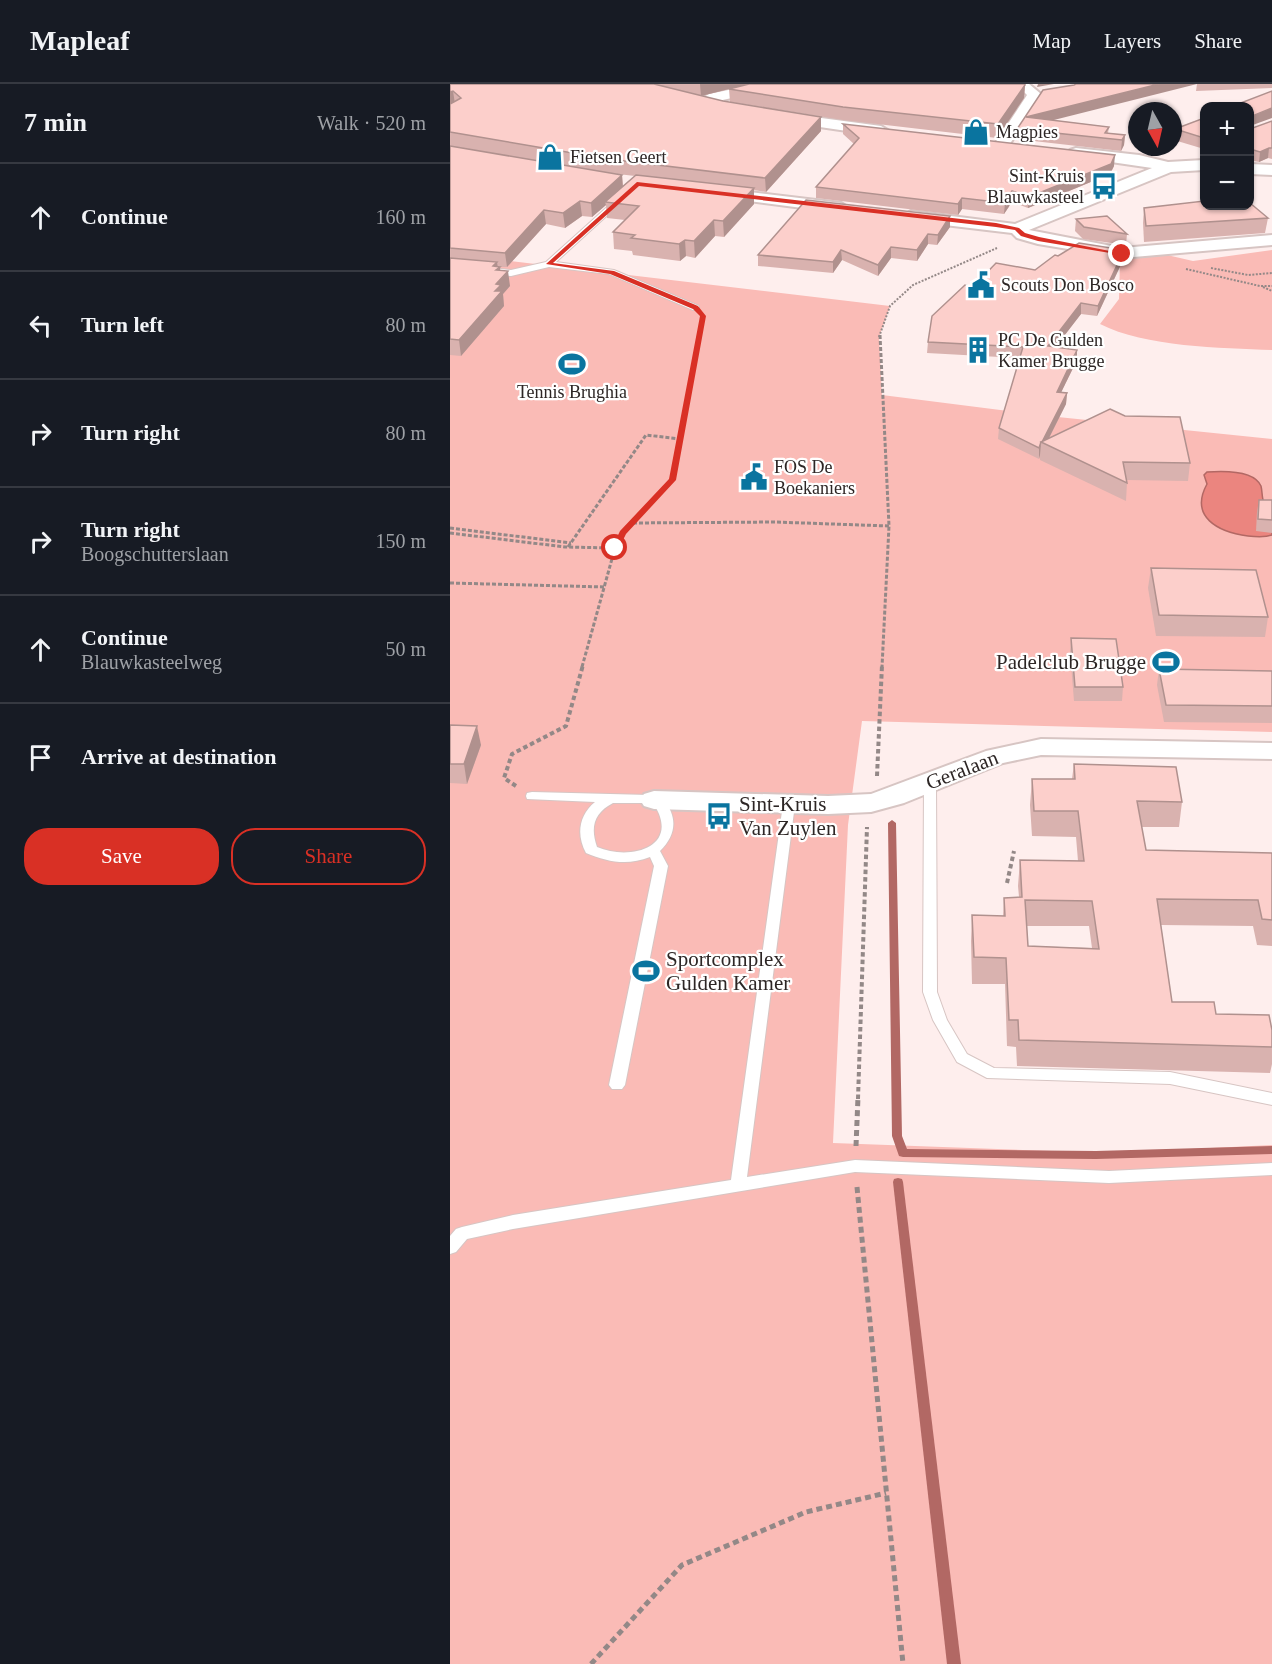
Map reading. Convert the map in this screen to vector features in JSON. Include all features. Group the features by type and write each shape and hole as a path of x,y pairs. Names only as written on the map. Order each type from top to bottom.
{"street":[{"path":"735,110 696,101 778,84"},
{"path":"1008,84 1028,88 1034,94"},
{"path":"1034,94 1052,92"},
{"path":"1024,148 996,145 1034,98 1034,94"},
{"path":"767,115 896,133"},
{"path":"1059,151 1175,166 1200,165"},
{"path":"892,214 1017,229 1200,154"},
{"path":"1254,169 1272,170"},
{"path":"701,192 859,210"},
{"path":"1017,229 1023,234 1038,239 1122,254 1272,240"},
{"name":"Geralaan","path":"654,800 828,805 872,802 894,797 995,757 1041,747 1272,751"}],"lane":[{"path":"549,264 627,193"},
{"path":"481,270 511,273 549,264 611,272 696,308"},
{"path":"930,782 930,992 940,1020 962,1058 992,1074 1170,1078 1272,1099"},
{"path":"532,796 612,798 654,800 661,804 668,820 666,835 653,851 637,857 621,859 605,857 591,850 584,834 588,818 601,803 612,798"},
{"path":"738,1185 789,804"},
{"path":"616,1085 661,866 653,851"},
{"path":"450,1247 462,1234 513,1222 855,1166 1109,1177 1272,1168"}],"path":[{"path":"903,1664 855,1166 867,822 877,778 889,526 879,337 890,306 913,285 953,265 1004,245"},
{"path":"1179,267 1260,286 1272,291"},
{"path":"1260,286 1272,286"},
{"path":"532,796 504,778 512,754 566,726 615,548 623,533 673,480 703,316 696,308"},
{"path":"568,548 646,435 680,439"},
{"path":"632,523 775,522 889,526"},
{"path":"450,528 572,543"},
{"path":"450,533 568,548 615,548"},
{"path":"450,583 605,587"},
{"path":"1007,884 1014,851"},
{"path":"591,1664 682,1565 806,1512 886,1493"}],"shaded area":[{"path":"1272,250 1272,350 1161,342 1118,332 1100,324 1119,299 1120,261 1125,256 1167,255 1193,261"},
{"name":"Sportcomplex Gulden Kamer","path":"450,254 890,306 879,337 882,395 1048,416 1272,439 1272,732 862,721 848,825 833,1143 1109,1153 1272,1145 1272,1664 450,1664"},
{"path":"1207,472 1245,474 1257,481 1261,486 1263,500 1272,506 1272,535 1257,537 1237,534 1226,531 1210,521 1204,514 1202,505 1202,496 1207,484 1204,475"}],"building":[{"path":"450,84 654,84 723,101 821,117 765,178 608,159 450,132 450,104 461,98 453,91 450,92"},
{"path":"749,84 1025,85 998,124 843,107 729,89"},
{"path":"1076,84 1159,84 1026,117 1109,127 1105,133 1125,135 1122,140 1017,129 1043,90"},
{"path":"1272,91 1272,108 1254,115 1254,102 1243,102"},
{"path":"1200,120 1200,137 1182,131 1182,126"},
{"path":"1272,121 1272,148 1260,152 1254,150 1254,128"},
{"path":"843,124 1115,155 1111,164 1029,197 1012,191 1005,203 962,198 958,204 816,187 859,138"},
{"path":"450,146 622,175 591,203 580,201 563,213 544,210 505,253 450,248"},
{"path":"636,175 754,188 723,221 714,220 694,241 685,240 679,244 631,238 635,235 613,232 639,206 605,202"},
{"path":"806,200 950,216 938,235 928,234 917,250 891,247 878,265 841,250 833,262 758,255"},
{"path":"1200,201 1200,210 1254,210 1254,206 1268,218 1146,226 1144,208"},
{"path":"1107,216 1127,234 1084,227 1076,219"},
{"path":"1079,243 1124,250 1098,306 1081,303 1048,346 1077,350 1057,392 1067,393 1039,448 999,428 1023,347 928,342 932,316 965,285 973,287 996,263 1035,270 1055,255 1058,256"},
{"path":"450,258 497,262 493,266 500,267 496,270 508,271 496,284 501,285 495,291 502,291 459,340 450,339"},
{"path":"1110,409 1125,416 1180,417 1190,463 1123,462 1127,483 1041,442"},
{"path":"1259,500 1272,500 1272,520 1258,519"},
{"path":"1151,568 1256,570 1268,617 1159,615"},
{"path":"1071,638 1116,639 1123,687 1075,687"},
{"path":"1159,669 1272,671 1272,706 1166,705"},
{"path":"450,725 477,726 464,764 450,764"},
{"path":"1074,764 1176,767 1182,802 1137,801 1146,850 1272,853 1272,920 1262,919 1258,900 1157,899 1172,1002 1214,1002 1216,1014 1269,1015 1272,1047 1019,1040 1018,1020 1009,1020 1006,958 974,957 972,915 1005,916 1004,898 1022,897 1020,860 1084,861 1078,811 1034,811 1032,779 1075,779","holes":["1025,900 1092,901 1099,949 1028,946"]}],"waterway":[{"path":"892,823 897,1136 903,1153 1096,1155 1272,1150"},
{"path":"898,1182 954,1664"}],"place":[{"name":"Magpies","path":"976,132"},
{"name":"Fietsen Geert","path":"550,157"},
{"name":"Sint-Kruis Blauwkasteel","path":"1104,186"},
{"name":"Scouts Don Bosco","path":"981,285"},
{"name":"PC De Gulden Kamer Brugge","path":"978,350"},
{"name":"Tennis Brughia","path":"572,364"},
{"name":"FOS De Boekaniers","path":"754,477"},
{"name":"Padelclub Brugge","path":"1166,662"},
{"name":"Sint-Kruis Van Zuylen","path":"719,816"},
{"name":"Sportcomplex Gulden Kamer","path":"646,971"}],"route":[{"path":"615,548 623,533 673,480 703,316 696,308 611,272 549,264 637,184 996,225 1017,229 1023,234 1038,239 1122,254"}]}
